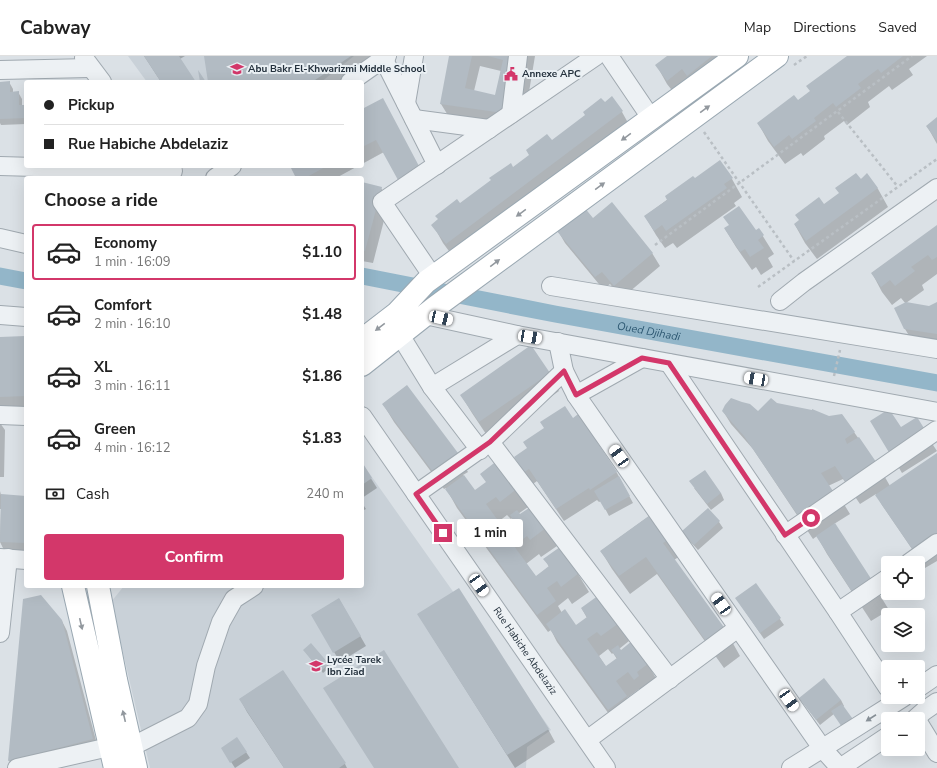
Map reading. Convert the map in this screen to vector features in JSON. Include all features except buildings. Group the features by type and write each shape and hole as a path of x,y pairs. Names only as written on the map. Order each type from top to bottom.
{"main road":[{"path":"364,338 398,313 429,280 737,56"},
{"path":"364,364 430,311 777,56"},
{"path":"73,588 115,768"},
{"path":"98,588 116,680 136,768"}],"street":[{"path":"406,103 414,56"},
{"path":"511,114 518,56"},
{"path":"429,280 382,202 596,56"},
{"path":"609,56 651,118"},
{"path":"353,80 385,57 437,165"},
{"path":"0,70 86,62 100,80"},
{"path":"414,119 489,129"},
{"path":"0,166 24,167"},
{"path":"58,168 173,172"},
{"path":"218,176 229,168"},
{"path":"780,301 804,282 937,188"},
{"path":"0,238 24,244"},
{"path":"551,286 937,349"},
{"path":"430,311 517,334 937,412"},
{"path":"0,315 24,317"},
{"path":"432,387 517,334"},
{"path":"400,335 432,387 485,446 670,678"},
{"path":"558,342 564,371 576,395 822,748 840,768 881,741"},
{"path":"576,395 642,358"},
{"path":"669,363 881,674"},
{"path":"416,494 485,446 564,371"},
{"path":"0,415 24,416"},
{"name":"Rue Habiche Abdelaziz","path":"364,419 606,768"},
{"path":"785,535 937,430"},
{"path":"919,556 937,543"},
{"path":"0,633 4,558 24,560"},
{"path":"838,612 881,583"},
{"path":"131,747 188,718 198,704 206,666 221,622 234,599 251,588"},
{"path":"586,740 738,628"},
{"path":"925,683 937,675"},
{"path":"923,712 937,702"},
{"path":"791,768 856,728 886,704"},
{"path":"925,734 937,753"},
{"path":"17,768 110,747"}],"path":[{"path":"655,245 838,112 912,56"},
{"path":"838,112 898,187"},
{"path":"694,117 794,261"},
{"path":"758,287 937,159"},
{"path":"834,374 841,348"}],"shaded area":[{"name":"Abu Bakr El-Khwarizmi Middle School","path":"128,56 354,56 324,80 146,80"},
{"name":"Lycée Tarek Ibn Ziad","path":"364,466 551,730 527,747 526,768 150,768 111,602 122,588 364,588"}],"waterway":[{"name":"Oued Djihadi","path":"0,276 24,281"},
{"name":"Oued Djihadi","path":"364,276 555,314 937,383"}],"place":[{"name":"Abu Bakr El-Khwarizmi Middle School","path":"237,69"},
{"name":"Annexe APC","path":"511,74"},
{"name":"Lycée Tarek Ibn Ziad","path":"316,666"}],"route":[{"path":"443,533 416,494 490,442 564,371 576,395 642,358 669,363 785,535 811,518"}]}
